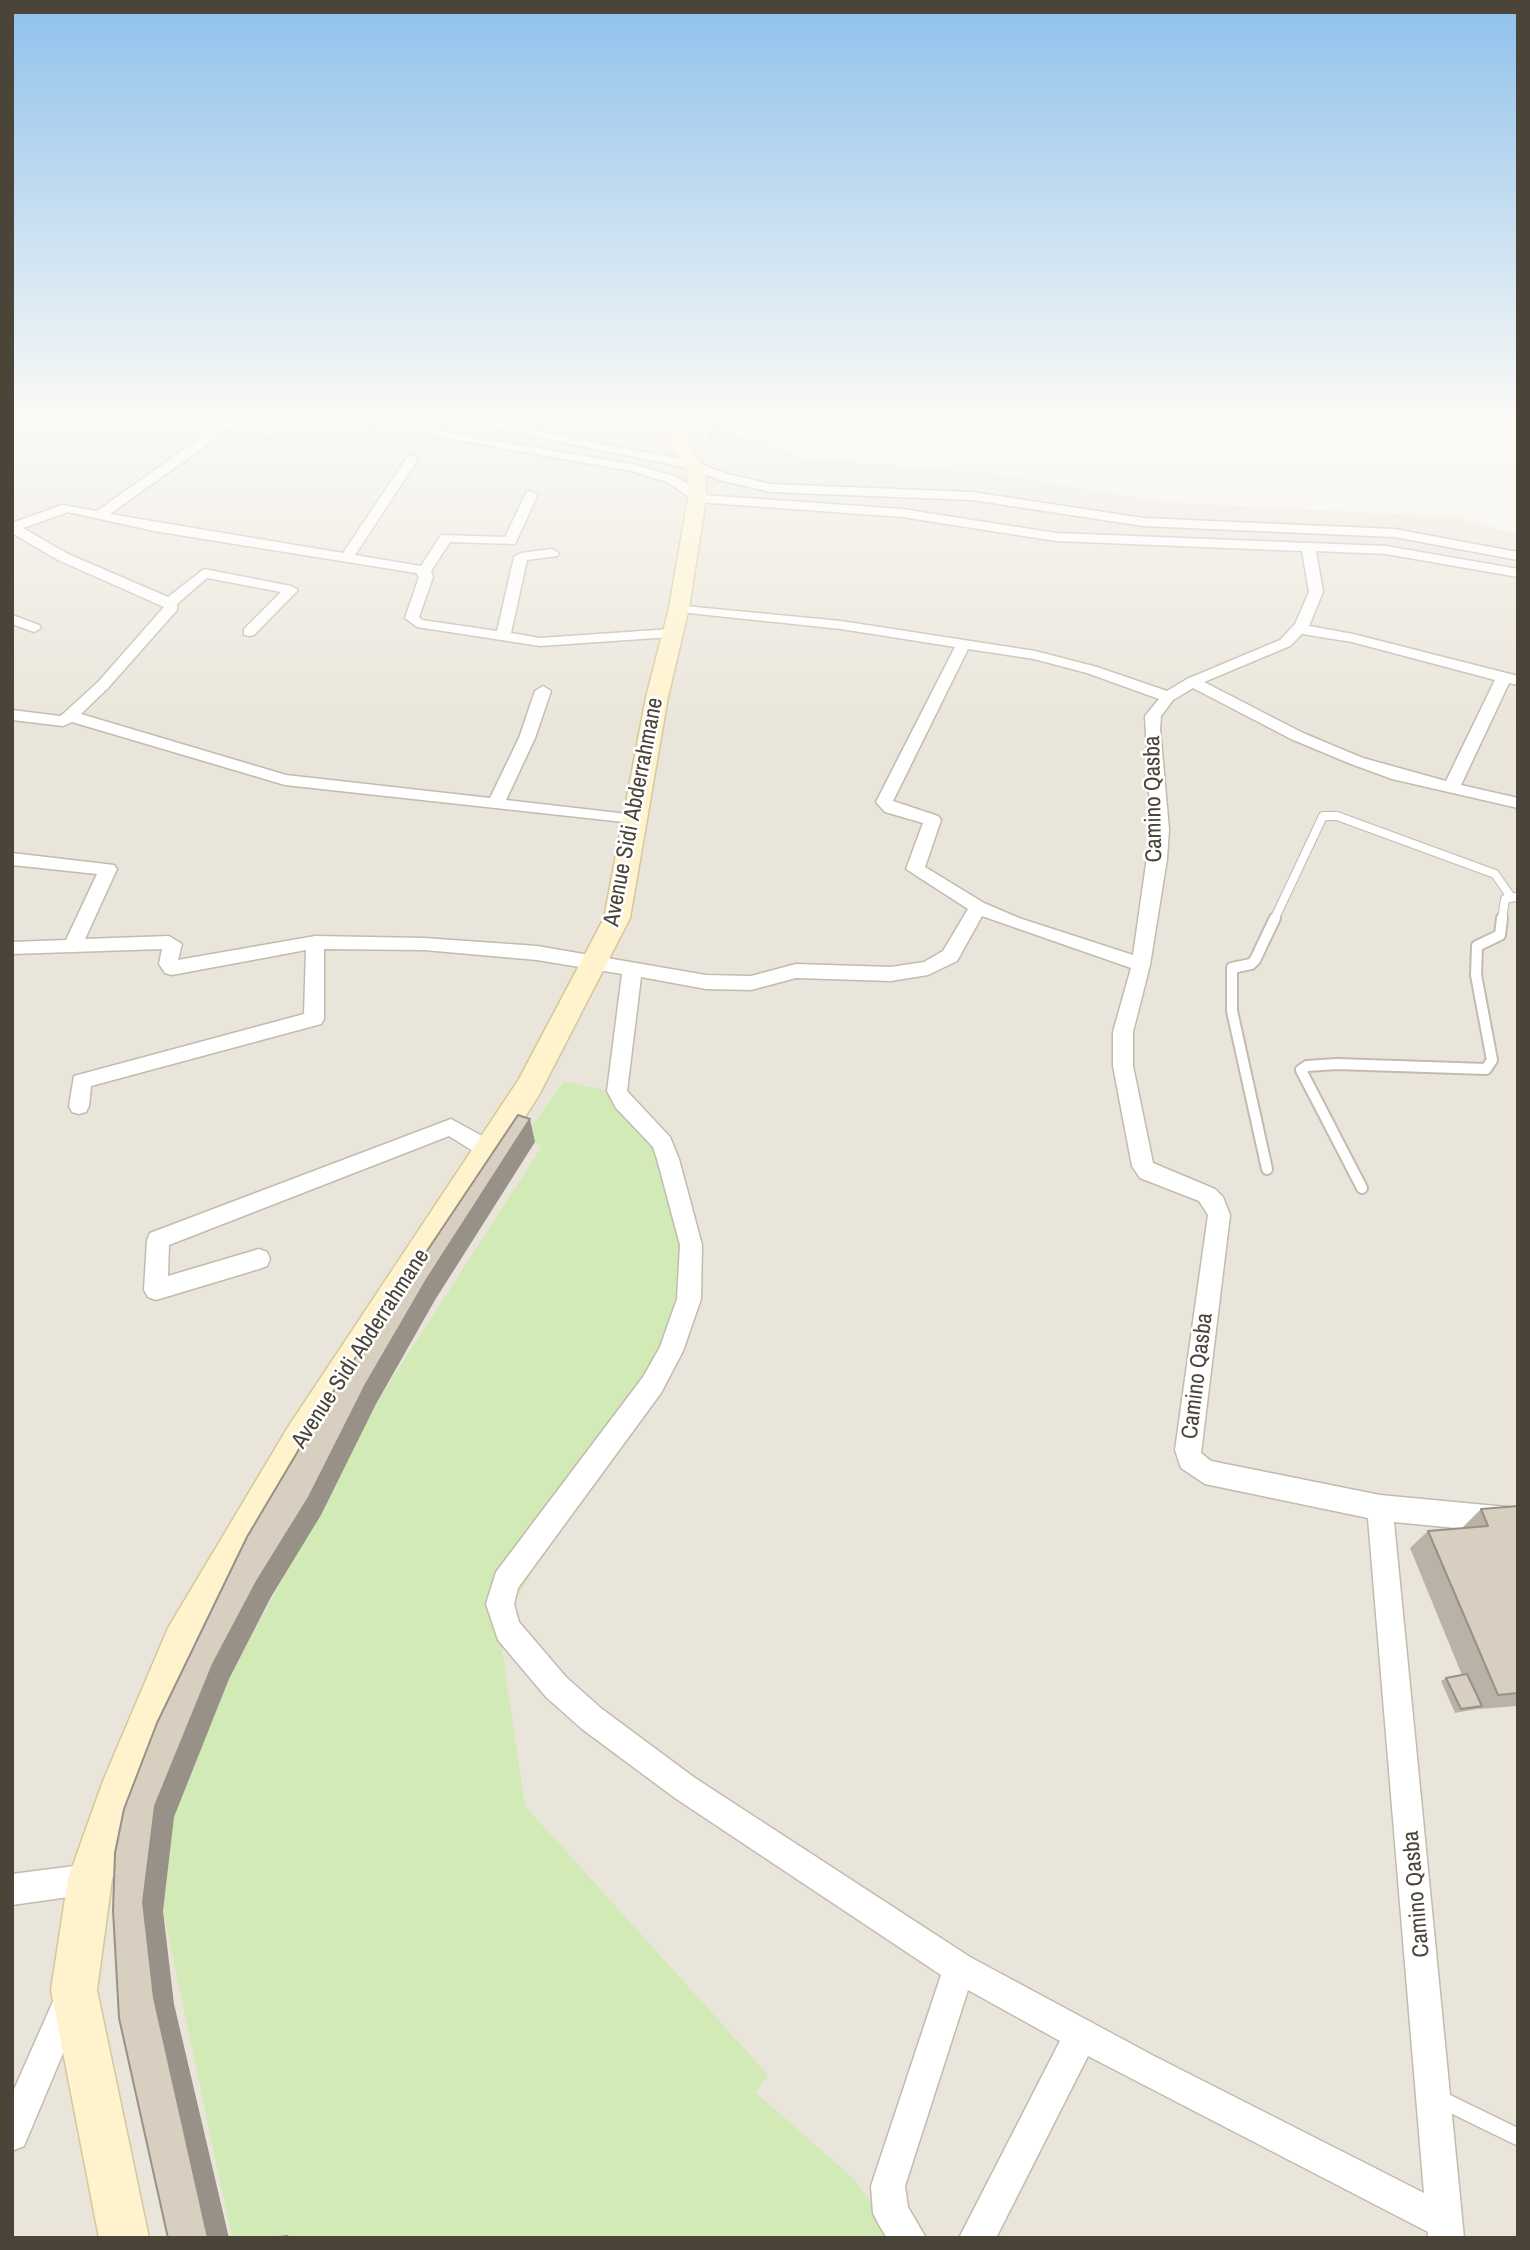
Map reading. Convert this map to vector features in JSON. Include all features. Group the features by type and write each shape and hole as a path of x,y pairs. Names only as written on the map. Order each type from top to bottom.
{"street":[{"path":"128,521 424,571"},
{"path":"348,557 372,521"},
{"path":"424,571 446,538 510,541 519,521"},
{"name":"Avenue Sidi Abderrahmane","path":"124,2238 74,1990 90,1879 124,1781 182,1642 301,1439 529,1087 594,962 606,946 617,918 675,620 691,521"},
{"path":"953,521 1056,537 1308,546 1433,555 1518,573"},
{"path":"1141,521 1383,532 1429,537 1518,556"},
{"path":"12,527 63,557 169,603"},
{"name":"Camino Qasba","path":"1308,546 1316,592 1313,606 1299,629 1285,643 1192,682 1168,697 1153,716 1160,829 1155,881 1141,965 1122,1048 1140,1161 1148,1172 1207,1195 1215,1203 1219,1215 1188,1450 1190,1460 1205,1472 1380,1508 1447,2230"},
{"path":"503,637 521,557 552,553"},
{"path":"424,571 426,577 412,614 414,620 503,637 568,642 675,620 813,621 1061,660 1168,697"},
{"path":"169,603 204,573 291,590 249,632"},
{"path":"12,715 64,721 163,621 170,612 169,603"},
{"path":"12,619 34,628"},
{"path":"1299,629 1353,638 1511,679 1452,787"},
{"path":"964,643 884,804 932,820 915,869 978,907 1040,934 1141,965"},
{"path":"1192,682 1328,750 1398,775 1518,803"},
{"path":"496,802 527,738 542,691"},
{"path":"70,716 285,780 636,820"},
{"path":"12,859 108,869 71,947"},
{"path":"12,948 169,942 173,944 168,964 172,968 315,942 437,945 537,953 706,982 751,983 796,971 891,974 938,964 950,956 978,907"},
{"path":"79,1106 81,1081 314,1019 315,942"},
{"path":"632,970 617,1091 662,1143 668,1159 691,1245 689,1299 671,1351 652,1385 506,1582 500,1604 508,1630 532,1661 592,1719 685,1788 959,1968 1447,2230"},
{"path":"260,1259 156,1290 158,1240 451,1127 489,1150"},
{"path":"1380,1508 1518,1521"},
{"path":"12,1890 90,1879"},
{"path":"908,2238 891,2213 888,2186 959,1968"},
{"path":"12,2134 74,1990"},
{"path":"977,2238 1081,2035"}],"lane":[{"path":"1267,1169 1232,1011 1232,968 1235,965 1251,964 1255,960 1323,816 1337,816 1495,874 1514,897 1505,899 1500,935 1476,946 1476,975 1492,1060 1486,1069 1337,1064 1307,1066 1301,1070 1362,1188"},
{"path":"1435,2097 1518,2137"}],"shaded area":[{"path":"12,521 1469,521 1518,534 1518,2238 12,2238"}],"green space":[{"path":"564,1081 611,1092 658,1143 690,1240 662,1347 499,1629 525,1806 768,2075 755,2092 854,2179 897,2238 232,2238 163,1911 174,1817 229,1679 376,1404 542,1146 525,1136"}],"building":[{"path":"518,1115 530,1119 427,1279 366,1384 309,1497 257,1581 213,1664 155,1806 143,1902 154,1998 208,2238 168,2238 119,2018 113,1910 115,1853 124,1809 157,1723 247,1537 336,1387"},
{"path":"1518,1506 1518,1693 1498,1695 1428,1531 1488,1526 1481,1509"},
{"path":"1467,1674 1482,1706 1461,1709 1446,1678"}]}
